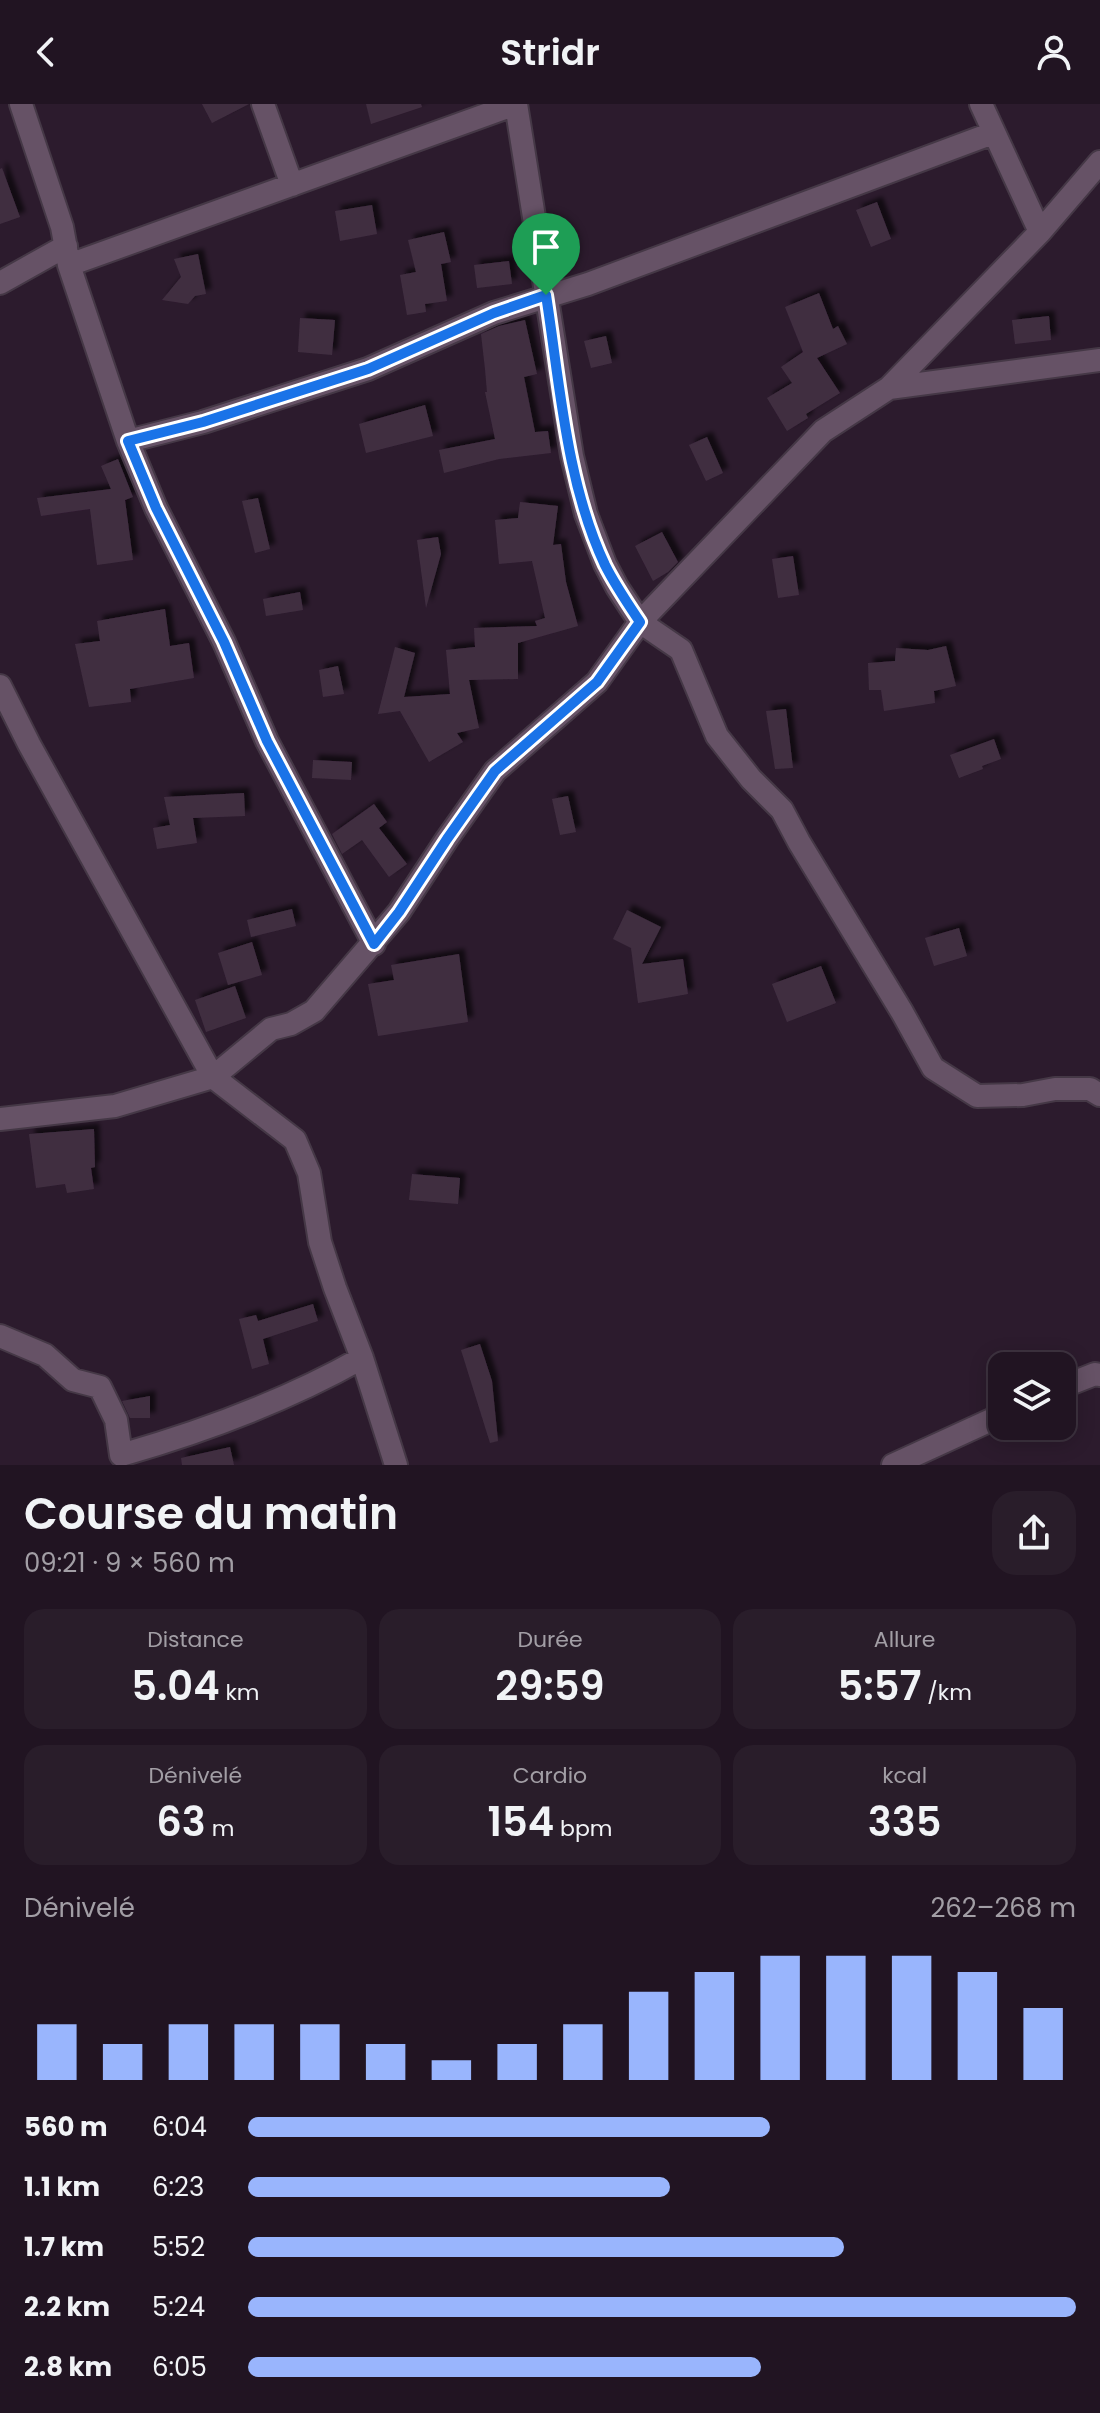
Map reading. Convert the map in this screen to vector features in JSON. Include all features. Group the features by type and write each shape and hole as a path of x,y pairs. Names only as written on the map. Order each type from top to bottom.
{"street":[{"path":"21,104 128,441 156,508 224,642 267,741 374,944"},
{"path":"263,104 292,185"},
{"path":"0,283 68,256 292,185 516,104 572,456 586,514 605,564 640,622 681,650 717,736 751,779 782,810 933,1068 977,1096 1023,1095 1055,1089 1090,1089 1100,1095"},
{"path":"981,104 1040,232"},
{"path":"128,441 203,422 368,369 494,313 588,284 750,226 993,133"},
{"path":"0,1119 115,1106 213,1077 271,1029 291,1024 314,1011 399,912 495,771 597,682 640,622 823,431 889,388 1040,232 1100,162"},
{"path":"889,388 1100,360"},
{"path":"0,686 213,1077 295,1140 309,1173 320,1242 396,1465"},
{"path":"0,1336 45,1355 73,1380 100,1387 116,1420 123,1460 259,1409 320,1382 362,1358"},
{"path":"1076,1381 1100,1375"},
{"path":"893,1465 988,1421"}],"building":[{"path":"202,104 249,104 212,123"},
{"path":"366,104 421,104 422,107 371,124"},
{"path":"0,169 20,217 0,224"},
{"path":"877,202 891,239 871,247 856,210"},
{"path":"372,205 377,234 340,241 335,211"},
{"path":"444,232 451,262 441,264 447,301 425,304 426,312 407,315 400,275 416,272 408,240"},
{"path":"198,254 206,294 195,296 188,304 162,300 181,277 174,259"},
{"path":"509,261 512,284 477,288 474,265"},
{"path":"819,293 833,329 838,326 847,344 817,358 840,393 806,414 808,418 787,431 767,398 792,383 781,367 803,352 785,307"},
{"path":"1049,316 1051,340 1015,344 1012,320"},
{"path":"300,318 335,320 332,355 298,352"},
{"path":"525,320 537,374 524,377 535,432 548,431 551,453 499,459 444,473 439,450 495,439 485,392 481,334"},
{"path":"606,336 612,363 591,368 584,341"},
{"path":"425,405 433,436 366,453 359,424"},
{"path":"707,437 723,473 706,481 689,445"},
{"path":"118,459 133,497 125,500 133,560 97,565 90,509 41,516 37,498 111,489 101,466"},
{"path":"258,498 270,549 255,553 242,501"},
{"path":"520,502 558,506 553,545 561,544 566,582 578,626 518,643 518,679 469,680 479,728 457,733 463,742 429,762 400,711 378,714 395,647 415,653 404,697 450,694 446,650 475,647 474,628 537,626 535,621 545,618 532,561 499,564 495,520 518,518"},
{"path":"662,532 678,562 653,581 635,546"},
{"path":"438,537 441,554 426,608 417,540"},
{"path":"793,556 799,595 778,598 772,559"},
{"path":"300,592 303,610 266,616 263,599"},
{"path":"165,609 170,646 189,643 194,678 130,689 131,702 89,707 75,644 100,641 97,621"},
{"path":"946,646 956,686 934,691 935,703 884,711 881,690 869,690 868,663 895,661 896,648 928,650"},
{"path":"338,666 344,694 323,697 319,670"},
{"path":"786,709 793,768 775,769 766,711"},
{"path":"994,739 1001,759 959,778 950,755"},
{"path":"313,760 352,762 351,780 312,778"},
{"path":"244,793 245,816 193,818 197,843 157,849 153,828 170,825 164,797"},
{"path":"568,796 576,832 560,835 552,799"},
{"path":"374,804 387,822 379,828 407,864 389,877 362,840 342,854 332,834"},
{"path":"292,909 296,926 251,937 247,920"},
{"path":"627,910 661,927 642,964 683,959 688,994 638,1003 631,948 613,939"},
{"path":"959,928 967,956 934,966 925,938"},
{"path":"252,942 262,975 228,985 218,953"},
{"path":"459,954 468,1022 378,1036 368,984 394,980 391,965"},
{"path":"821,966 836,1003 787,1022 772,984"},
{"path":"235,986 246,1018 206,1032 195,1000"},
{"path":"94,1129 95,1167 91,1168 94,1189 67,1193 65,1184 36,1188 29,1134"},
{"path":"412,1174 460,1178 458,1204 409,1200"},
{"path":"313,1304 318,1321 263,1339 269,1364 252,1369 239,1319 256,1315 258,1321"},
{"path":"480,1344 492,1381 498,1441 490,1443 461,1350"},
{"path":"150,1396 150,1418 130,1418 122,1401"},
{"path":"230,1447 234,1465 182,1465 181,1458"}],"route":[{"path":"546,295 572,456 586,514 605,564 640,622 597,682 495,771 374,944 267,741 224,642 156,508 128,441 203,422 368,369 494,313 546,295"}]}
